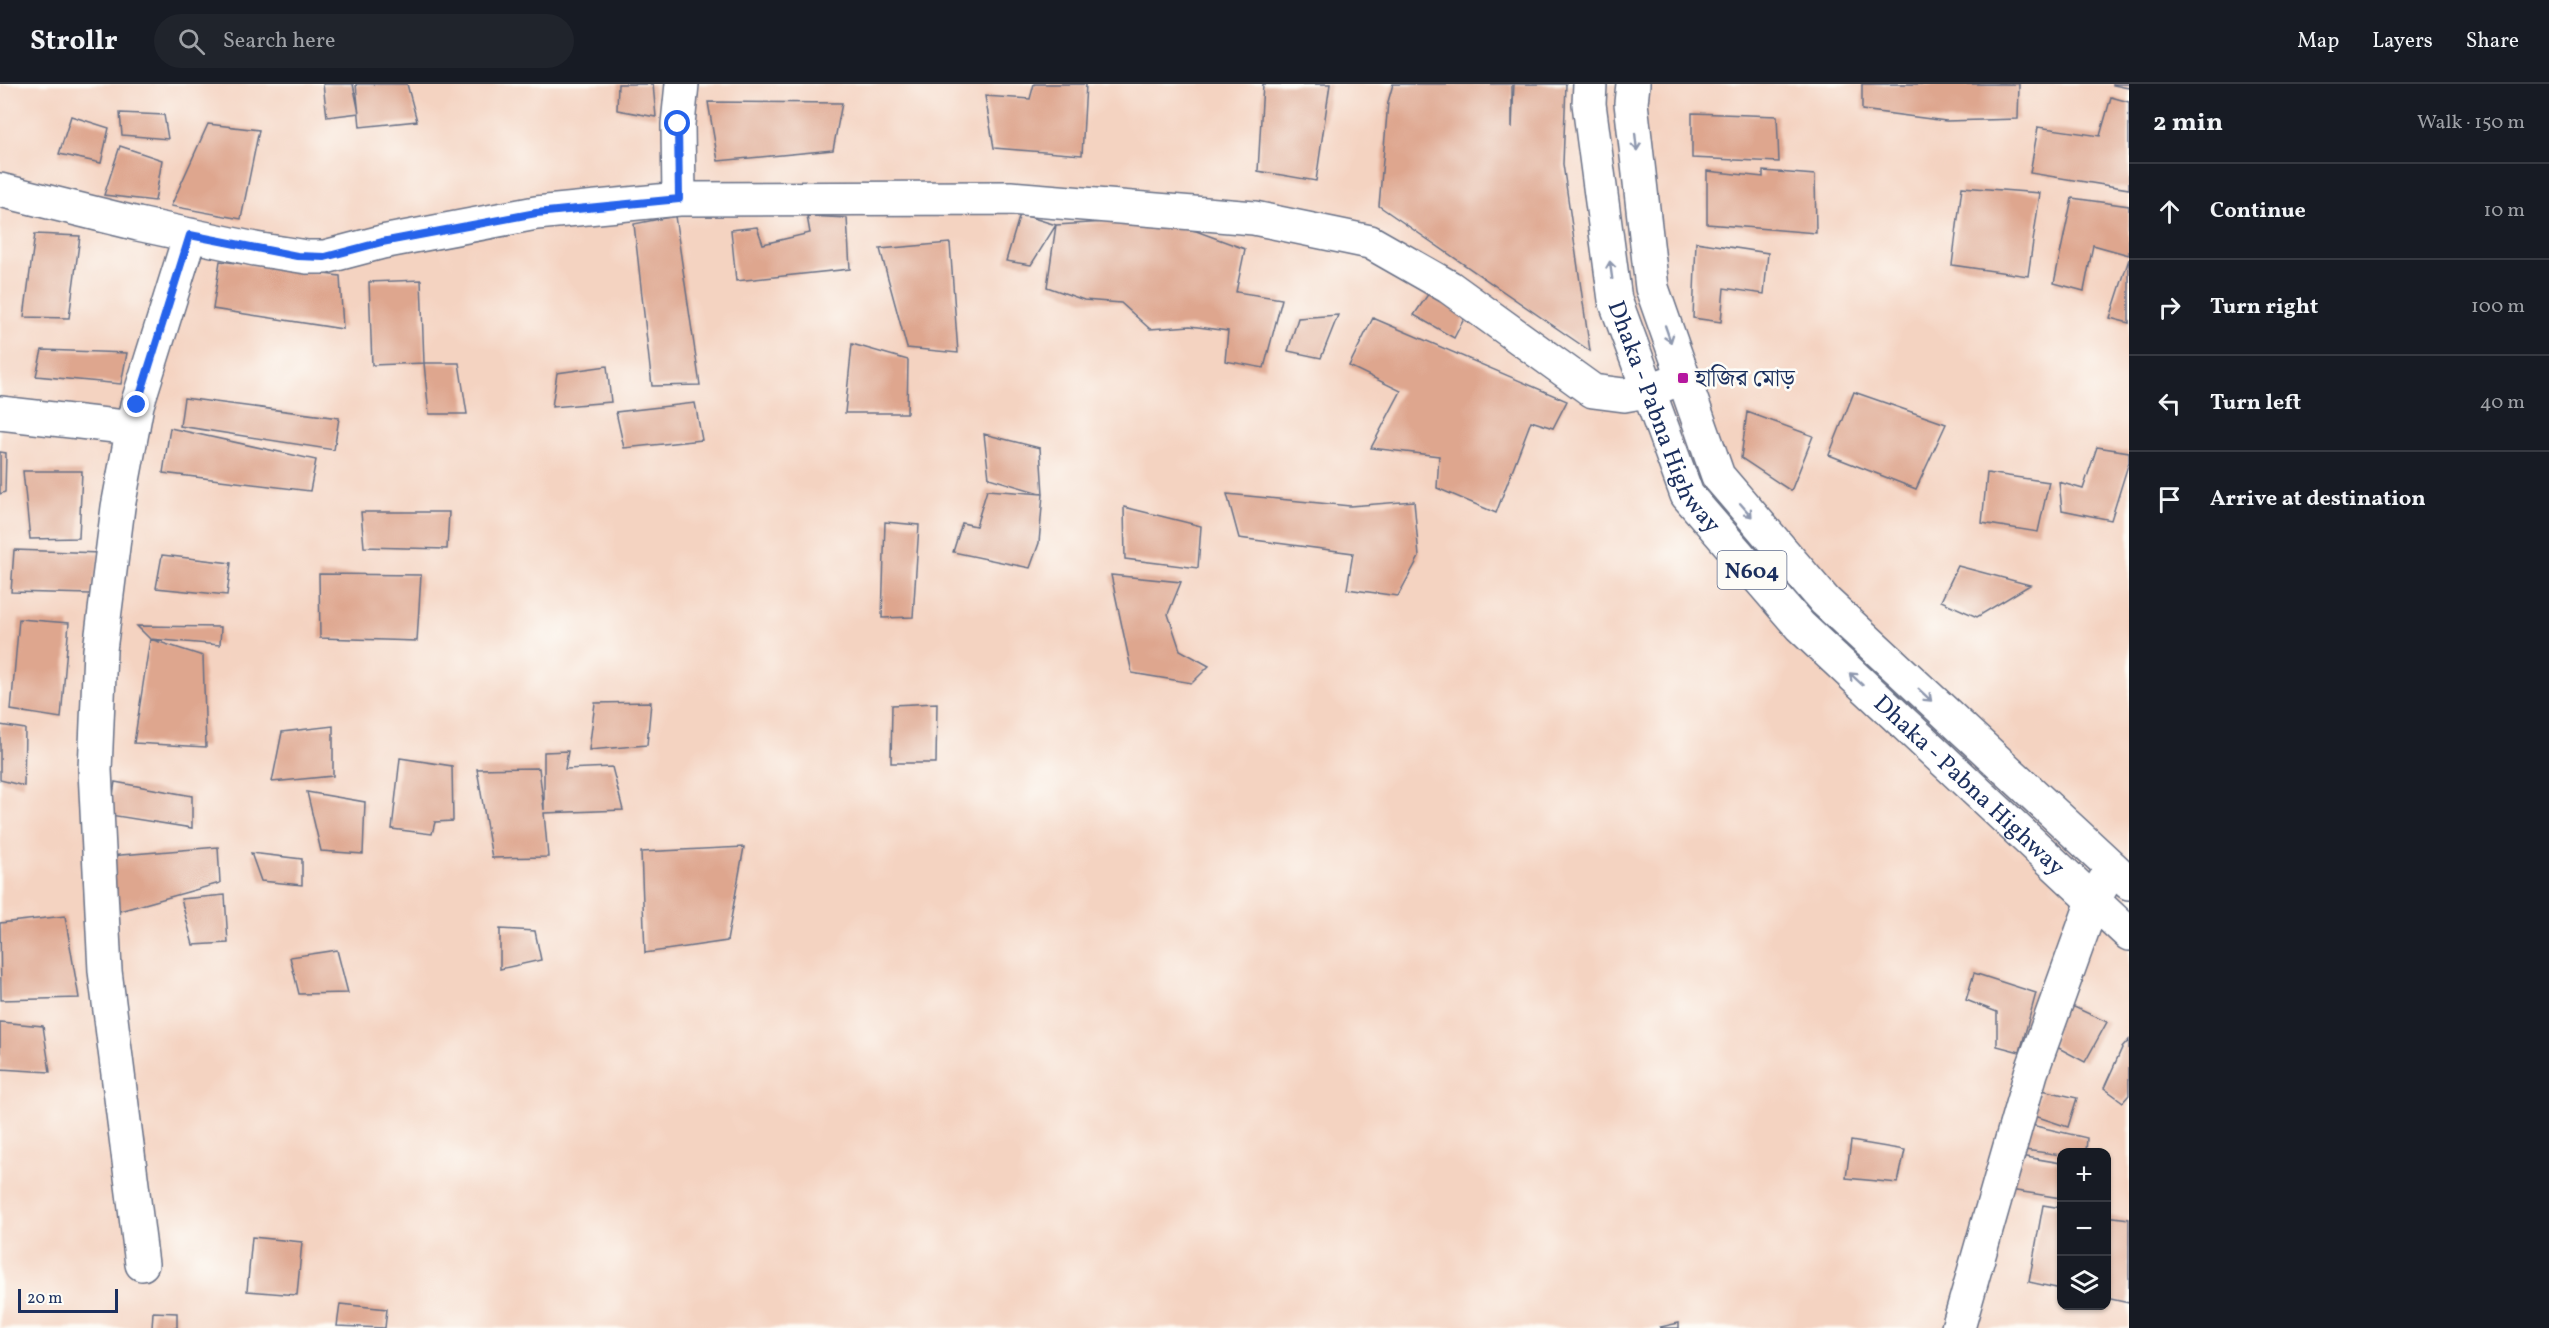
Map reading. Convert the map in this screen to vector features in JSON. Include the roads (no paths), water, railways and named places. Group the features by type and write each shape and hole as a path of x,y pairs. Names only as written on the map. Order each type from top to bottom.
{"main road":[{"path":"679,199 678,124 682,84"},
{"name":"Dhaka - Pabna Highway","path":"1590,84 1589,104 1615,300 1687,495 1800,626 2129,934"},
{"name":"Dhaka - Pabna Highway","path":"1633,84 1631,103 1652,288 1718,476 1825,601 2121,876"},
{"path":"0,190 190,235 297,256 325,257 382,242 536,213 679,199 1010,198 1254,218 1370,242 1449,287 1593,391 1624,395 1647,391 1683,378"},
{"path":"142,1263 105,970 95,770 100,650 118,507 137,405 190,235"},
{"path":"0,413 133,428"},
{"path":"1958,1328 2031,1073 2093,901 2121,876"}],"place":[{"name":"হাজির মোড়","path":"1683,378"}]}
